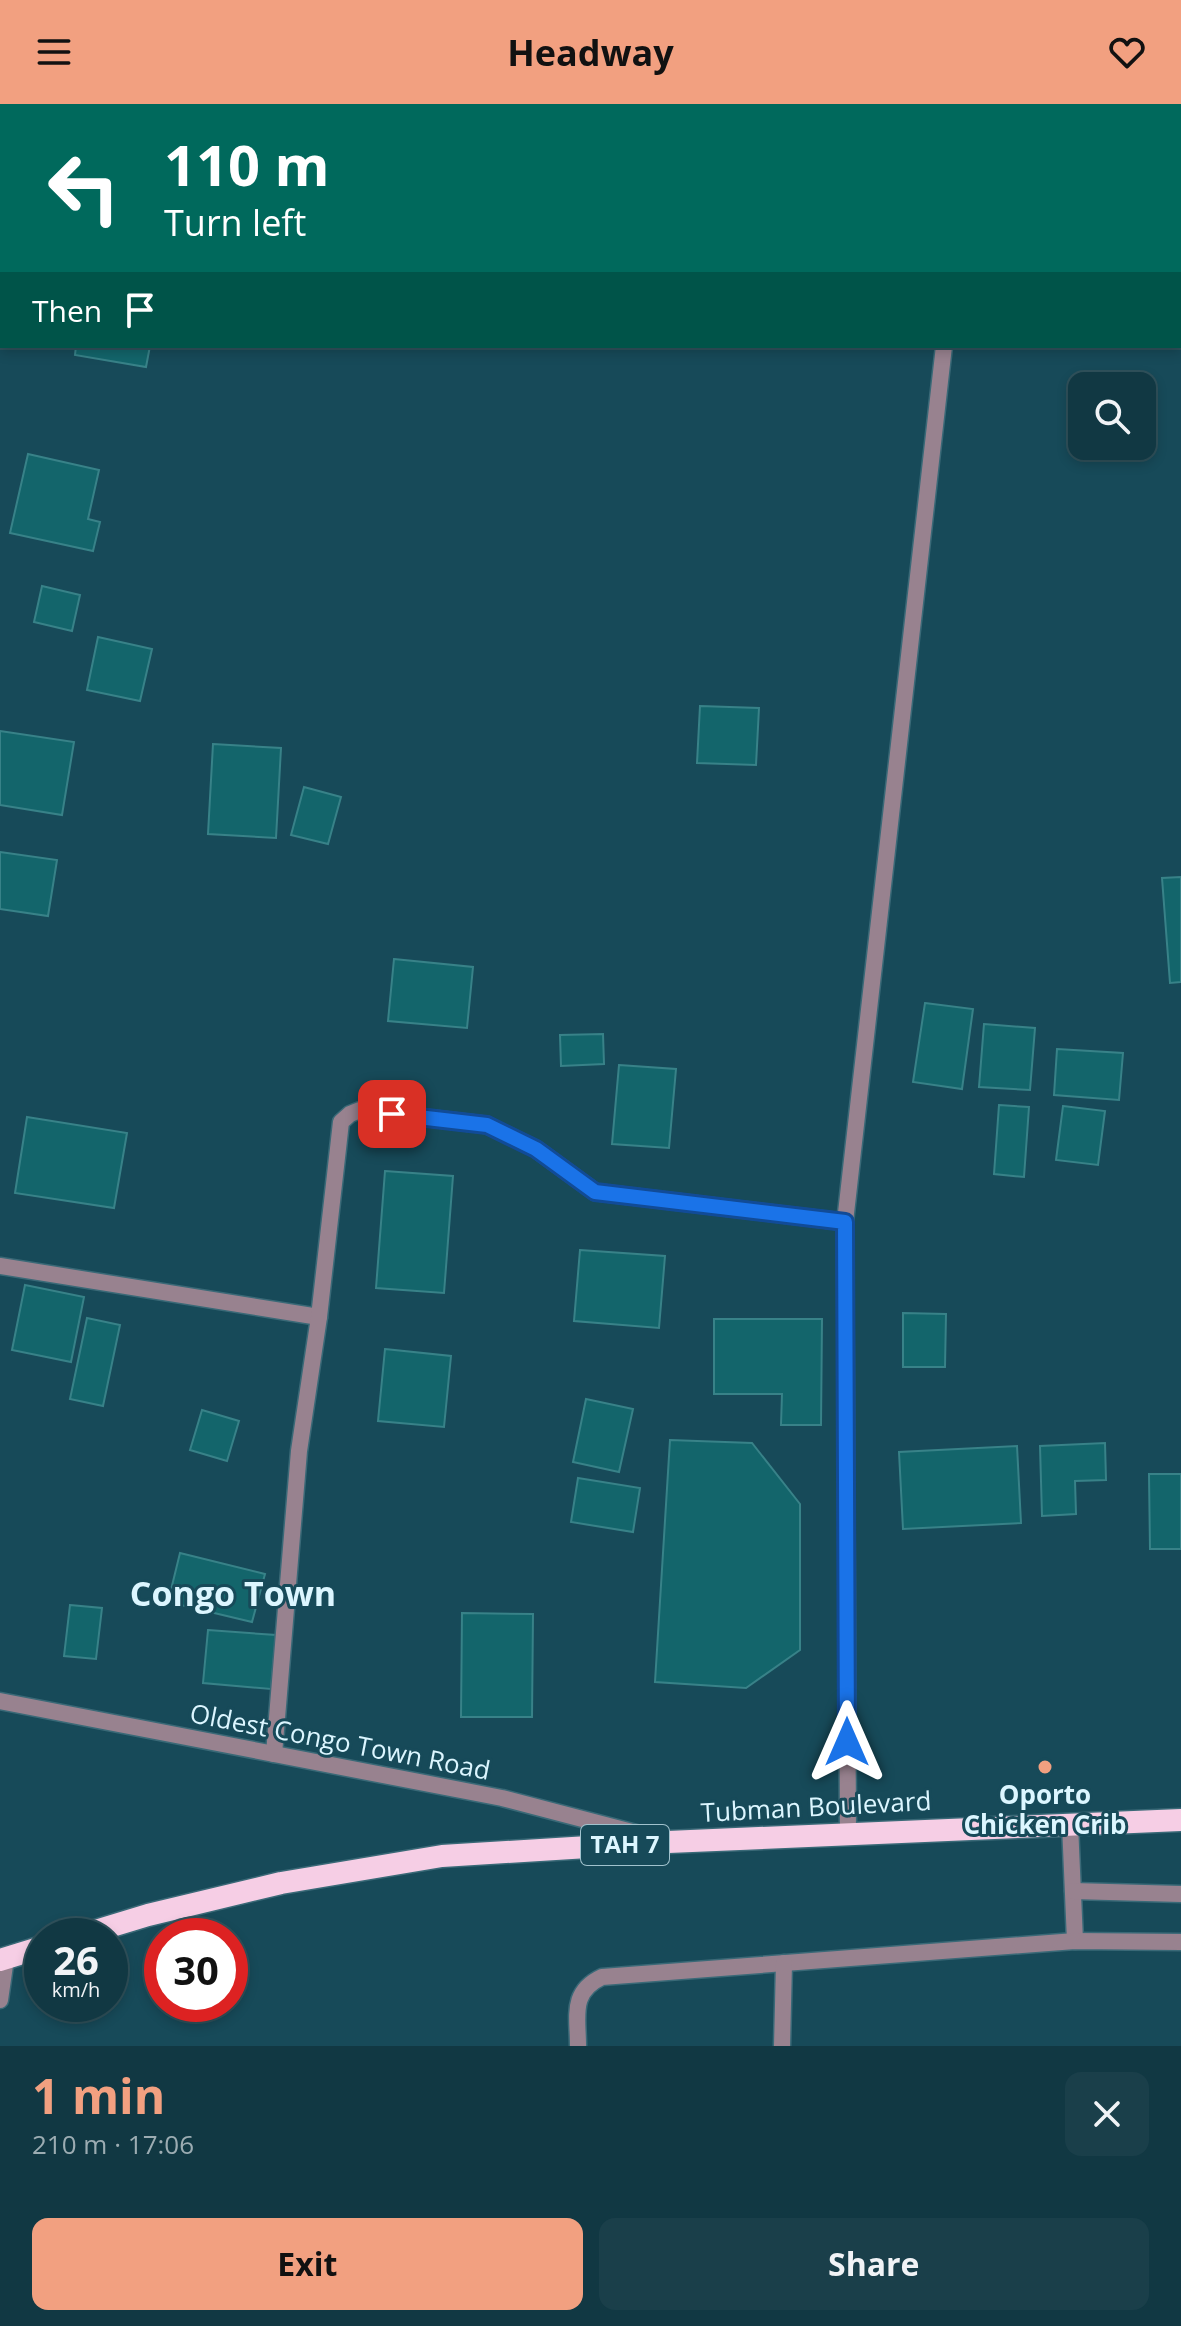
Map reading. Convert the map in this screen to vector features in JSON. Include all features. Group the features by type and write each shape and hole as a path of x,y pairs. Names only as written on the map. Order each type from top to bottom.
{"highway":[{"name":"Tubman Boulevard","path":"128,1921 281,1883 442,1856 848,1833 1181,1820"},
{"path":"3,1959 24,1953"}],"street":[{"path":"848,1833 845,1222 944,348"},
{"path":"274,1754 299,1451 319,1317 341,1122 360,1110 487,1125 536,1149 595,1192 845,1222"},
{"path":"0,1266 319,1317"},
{"name":"Oldest Congo Town Road","path":"0,1701 502,1798 668,1842"},
{"path":"1070,1824 1075,1941"},
{"path":"1073,1891 1181,1894"},
{"path":"578,2046 578,2001 587,1984 602,1977 1075,1941 1181,1942"},
{"path":"0,2000 3,1959"},
{"path":"782,2046 784,1963"}],"building":[{"path":"76,348 150,348 146,367 75,355"},
{"path":"28,454 99,470 88,519 100,522 93,551 10,533"},
{"path":"42,586 80,595 72,631 34,622"},
{"path":"98,637 152,649 140,701 87,690"},
{"path":"700,706 759,708 756,765 697,763"},
{"path":"0,731 74,742 62,815 0,805"},
{"path":"213,744 281,748 276,838 208,834"},
{"path":"304,787 341,797 328,844 291,835"},
{"path":"0,852 57,860 48,916 0,909"},
{"path":"1181,877 1181,982 1170,983 1162,878"},
{"path":"394,959 473,967 467,1028 388,1021"},
{"path":"925,1003 973,1009 962,1089 913,1082"},
{"path":"984,1024 1035,1028 1030,1090 979,1087"},
{"path":"603,1034 604,1064 561,1066 560,1035"},
{"path":"1057,1049 1123,1053 1119,1100 1054,1095"},
{"path":"619,1065 676,1069 669,1148 612,1144"},
{"path":"999,1105 1029,1107 1024,1177 994,1174"},
{"path":"1063,1106 1105,1111 1098,1165 1056,1160"},
{"path":"27,1117 127,1133 114,1208 15,1193"},
{"path":"385,1171 453,1176 444,1293 376,1288"},
{"path":"580,1250 665,1256 659,1328 574,1321"},
{"path":"25,1285 84,1297 71,1362 12,1350"},
{"path":"903,1313 946,1314 945,1367 903,1367"},
{"path":"87,1318 120,1325 103,1406 70,1399"},
{"path":"714,1319 822,1319 821,1425 781,1425 782,1394 714,1394"},
{"path":"385,1349 451,1356 444,1427 378,1421"},
{"path":"586,1399 633,1409 619,1472 573,1462"},
{"path":"202,1410 239,1421 227,1461 190,1450"},
{"path":"670,1440 752,1443 800,1504 800,1650 746,1688 655,1682"},
{"path":"1105,1443 1106,1480 1075,1481 1076,1514 1042,1516 1040,1446"},
{"path":"1017,1446 1021,1523 903,1529 899,1452"},
{"path":"1149,1474 1181,1474 1181,1549 1150,1549"},
{"path":"578,1478 640,1488 633,1532 571,1522"},
{"path":"180,1553 265,1574 252,1622 168,1602"},
{"path":"70,1605 102,1608 96,1659 64,1656"},
{"path":"462,1613 533,1614 532,1717 461,1717"},
{"path":"208,1630 276,1635 271,1689 203,1683"}],"place":[{"name":"Oporto Chicken Crib","path":"1045,1767"}],"district":[{"name":"Congo Town","path":"233,1594"}],"route":[{"path":"392,1114 487,1125 536,1149 595,1192 845,1222 847,1742"}]}
